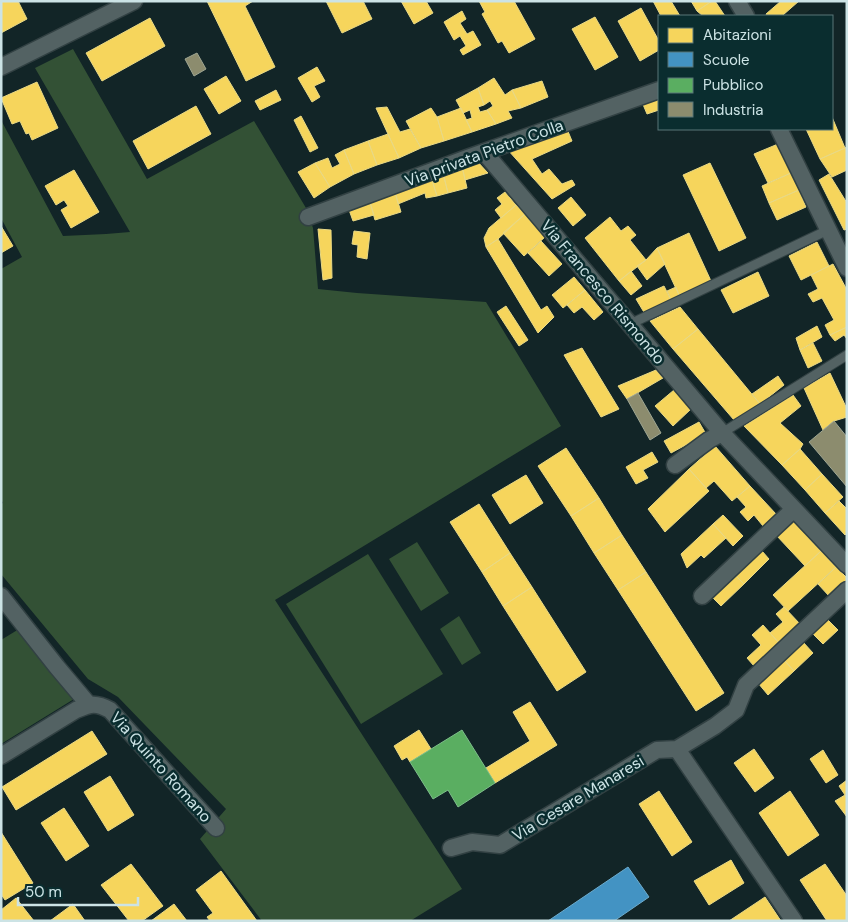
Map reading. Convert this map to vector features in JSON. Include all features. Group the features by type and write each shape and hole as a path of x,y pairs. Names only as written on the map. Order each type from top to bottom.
{"street":[{"path":"1,67 134,1"},
{"path":"737,1 745,15"},
{"name":"Via privata Pietro Colla","path":"308,217 658,90"},
{"path":"779,130 847,268"},
{"name":"Via Francesco Rismondo","path":"484,152 722,433 847,565"},
{"path":"676,465 709,440 722,433"},
{"path":"702,596 794,508"},
{"name":"Via Cesare Manaresi","path":"451,848 472,842 500,845 657,750 677,749 715,726 736,710 746,685 847,590"},
{"path":"1,596 89,705"},
{"name":"Via Quinto Romano","path":"1,756 76,710 89,705 99,704 110,710 216,828"},
{"path":"677,749 794,921"}],"lane":[{"path":"630,324 828,230"},
{"path":"722,433 847,355"}],"green space":[{"path":"73,49 147,179 254,121 306,208 313,228 318,289 486,302 561,426 275,600 462,889 410,921 262,921 200,839 226,809 118,697 88,679 1,574 1,504 3,503 1,499 1,269 22,257 1,218 1,120 63,236 130,232 35,68"},
{"path":"417,542 449,593 421,611 389,559"},
{"path":"368,554 443,674 361,724 286,604"},
{"path":"459,616 481,653 462,665 440,629"},
{"path":"19,629 74,699 1,744 1,640"}],"building: Abitazioni":[{"path":"1,1 18,1 27,19 1,33"},
{"path":"207,1 253,1 245,6 275,67 246,81"},
{"path":"326,1 363,1 372,19 342,33"},
{"path":"401,1 426,1 433,13 414,24"},
{"path":"479,1 514,1 535,39 509,53 502,41 498,43 482,14 485,12"},
{"path":"653,1 671,1 679,15 660,15"},
{"path":"691,1 712,1 697,11"},
{"path":"715,1 724,15 702,15 697,11"},
{"path":"781,1 799,1 783,15 766,14"},
{"path":"641,8 658,39 658,51 640,61 618,21"},
{"path":"462,11 466,19 460,23 467,34 473,31 481,45 463,55 460,50 466,46 460,36 454,40 444,22"},
{"path":"595,17 618,57 595,70 572,29"},
{"path":"150,18 165,46 102,81 86,53"},
{"path":"317,67 325,81 314,86 320,97 312,102 298,78"},
{"path":"226,76 241,101 219,114 204,89"},
{"path":"494,78 505,95 512,90 521,108 508,111 512,118 496,124 487,110 493,106 490,101 484,105 478,88"},
{"path":"542,81 548,97 521,108 512,90"},
{"path":"37,82 58,128 32,140 29,133 26,134 20,121 12,124 1,98"},
{"path":"478,88 484,105 478,107 480,112 487,110 496,124 472,132 466,120 472,118 470,110 463,113 456,100"},
{"path":"276,90 281,100 260,110 255,101"},
{"path":"658,96 658,110 647,114 642,102"},
{"path":"196,106 211,134 148,169 133,141"},
{"path":"387,107 400,132 410,129 421,148 399,158 376,108"},
{"path":"431,108 437,117 444,141 421,148 406,121"},
{"path":"461,108 472,132 444,141 437,117"},
{"path":"301,116 318,148 310,152 294,120"},
{"path":"833,119 845,148 820,159 806,130 833,130"},
{"path":"567,129 572,141 532,159 542,174 549,169 562,184 572,180 575,185 552,199 507,149"},
{"path":"388,134 399,158 377,165 368,141"},
{"path":"368,141 377,165 354,174 344,150"},
{"path":"778,144 791,173 768,183 754,154"},
{"path":"847,147 847,170 832,177 820,159"},
{"path":"344,150 354,174 330,187 315,163 328,158 332,168 340,164 335,155"},
{"path":"476,160 488,173 465,180 462,166"},
{"path":"315,163 330,187 314,198 298,172"},
{"path":"710,163 746,238 719,251 683,175"},
{"path":"462,166 467,188 448,193 443,173"},
{"path":"74,170 99,212 71,228 61,210 68,206 64,200 56,205 45,186"},
{"path":"443,173 448,193 437,196 431,177"},
{"path":"791,173 799,190 769,203 762,186"},
{"path":"829,174 847,203 847,229 844,230 819,180"},
{"path":"431,177 437,196 426,198 425,193 398,204 395,192"},
{"path":"799,190 806,207 777,220 769,203"},
{"path":"395,192 401,212 375,220 369,199"},
{"path":"505,192 516,205 501,218 495,210 502,204 497,198"},
{"path":"571,197 586,215 573,226 558,208"},
{"path":"369,199 374,215 353,221 348,207"},
{"path":"516,205 525,214 498,239 486,247 484,238 489,228"},
{"path":"525,214 545,237 524,256 503,233"},
{"path":"610,217 621,231 628,226 636,235 630,240 646,260 619,281 585,238"},
{"path":"1,226 13,246 1,253"},
{"path":"318,229 331,230 332,278 323,280"},
{"path":"354,231 370,233 367,259 357,257 358,245 352,244"},
{"path":"689,233 711,281 679,295 657,248"},
{"path":"498,239 541,310 547,306 554,317 538,333 486,247"},
{"path":"541,241 562,264 549,276 528,253"},
{"path":"817,242 829,266 801,280 789,256"},
{"path":"657,248 665,264 647,280 637,266 646,260"},
{"path":"833,264 847,290 847,327 830,335 825,325 834,320 822,298 813,302 808,294 818,289 811,275"},
{"path":"631,271 642,286 631,295 619,281"},
{"path":"758,272 769,296 733,313 721,290"},
{"path":"574,277 585,290 563,308 552,295"},
{"path":"664,286 671,300 645,314 636,299"},
{"path":"676,287 679,295 671,300 667,291"},
{"path":"585,290 603,312 594,320 582,307 574,313 567,305"},
{"path":"506,306 528,340 519,346 497,312"},
{"path":"680,307 698,329 673,349 650,321"},
{"path":"817,326 822,337 800,350 796,338"},
{"path":"847,327 847,339 844,335 835,341 830,335"},
{"path":"698,329 760,404 734,420 673,349"},
{"path":"813,343 822,361 808,368 800,350"},
{"path":"582,348 619,409 601,417 564,355"},
{"path":"656,370 663,378 627,399 618,386"},
{"path":"830,373 847,409 847,417 834,421 823,430 804,388"},
{"path":"778,376 784,385 760,404 752,394"},
{"path":"674,390 691,409 673,426 655,406"},
{"path":"793,395 801,406 780,423 803,444 782,465 744,426"},
{"path":"699,422 706,434 671,453 664,441"},
{"path":"715,446 750,486 732,501 714,481 706,488 689,469"},
{"path":"566,448 599,498 571,516 538,466"},
{"path":"800,449 822,474 805,490 782,465"},
{"path":"652,452 658,462 643,470 648,478 636,484 626,467"},
{"path":"689,469 709,491 665,532 648,509"},
{"path":"822,474 843,497 825,513 805,490"},
{"path":"526,475 543,503 510,524 492,495"},
{"path":"750,486 776,514 763,526 754,515 748,521 740,512 746,507 737,497"},
{"path":"599,498 622,535 594,553 571,516"},
{"path":"839,501 847,509 847,533 845,535 825,513"},
{"path":"479,504 510,553 482,572 450,522"},
{"path":"723,515 743,536 733,546 713,524"},
{"path":"792,520 821,551 805,566 776,535"},
{"path":"713,524 726,538 704,558 701,555 687,568 681,554"},
{"path":"622,535 646,572 618,590 594,553"},
{"path":"762,551 769,559 744,584 736,576"},
{"path":"821,551 836,567 788,611 773,595"},
{"path":"510,553 532,587 503,606 482,572"},
{"path":"836,567 847,580 829,596 818,584"},
{"path":"646,572 724,693 696,711 618,590"},
{"path":"736,576 744,584 721,606 713,598"},
{"path":"532,587 586,672 557,691 503,606"},
{"path":"784,607 800,624 779,643 770,633 783,622 776,614"},
{"path":"828,620 838,630 823,644 812,633"},
{"path":"763,625 779,643 754,666 747,658 761,645 752,635"},
{"path":"803,642 813,653 794,671 784,660"},
{"path":"784,660 794,671 768,695 758,683"},
{"path":"530,702 557,745 495,783 486,768 530,741 513,712"},
{"path":"419,730 431,749 410,762 407,757 402,760 394,746"},
{"path":"92,731 107,754 16,810 2,787"},
{"path":"754,749 774,778 755,792 734,763"},
{"path":"823,750 838,775 826,783 810,759"},
{"path":"110,776 134,815 108,831 84,792"},
{"path":"847,780 847,798 839,786"},
{"path":"659,791 692,842 672,856 639,804"},
{"path":"790,791 819,835 788,856 759,813"},
{"path":"845,795 847,798 847,817 835,801"},
{"path":"64,808 89,846 66,861 41,823"},
{"path":"1,832 33,883 5,900 1,894"},
{"path":"731,860 744,883 709,905 694,881"},
{"path":"131,864 163,906 142,921 129,921 101,885"},
{"path":"825,864 847,896 847,921 827,921 800,880"},
{"path":"221,871 257,921 210,921 207,917 213,913 196,890"},
{"path":"765,897 781,921 729,921"},
{"path":"16,898 34,921 1,921 1,910"},
{"path":"73,904 85,921 50,921"},
{"path":"174,904 187,921 151,921"}],"building: Scuole":[{"path":"628,867 649,897 614,921 548,921"}],"building: Pubblico":[{"path":"462,730 495,783 458,807 448,790 433,799 410,762"}],"building: Industria":[{"path":"197,53 206,69 194,76 185,59"},
{"path":"638,393 661,433 650,440 627,399"},
{"path":"834,421 847,437 847,487 809,442"}]}
